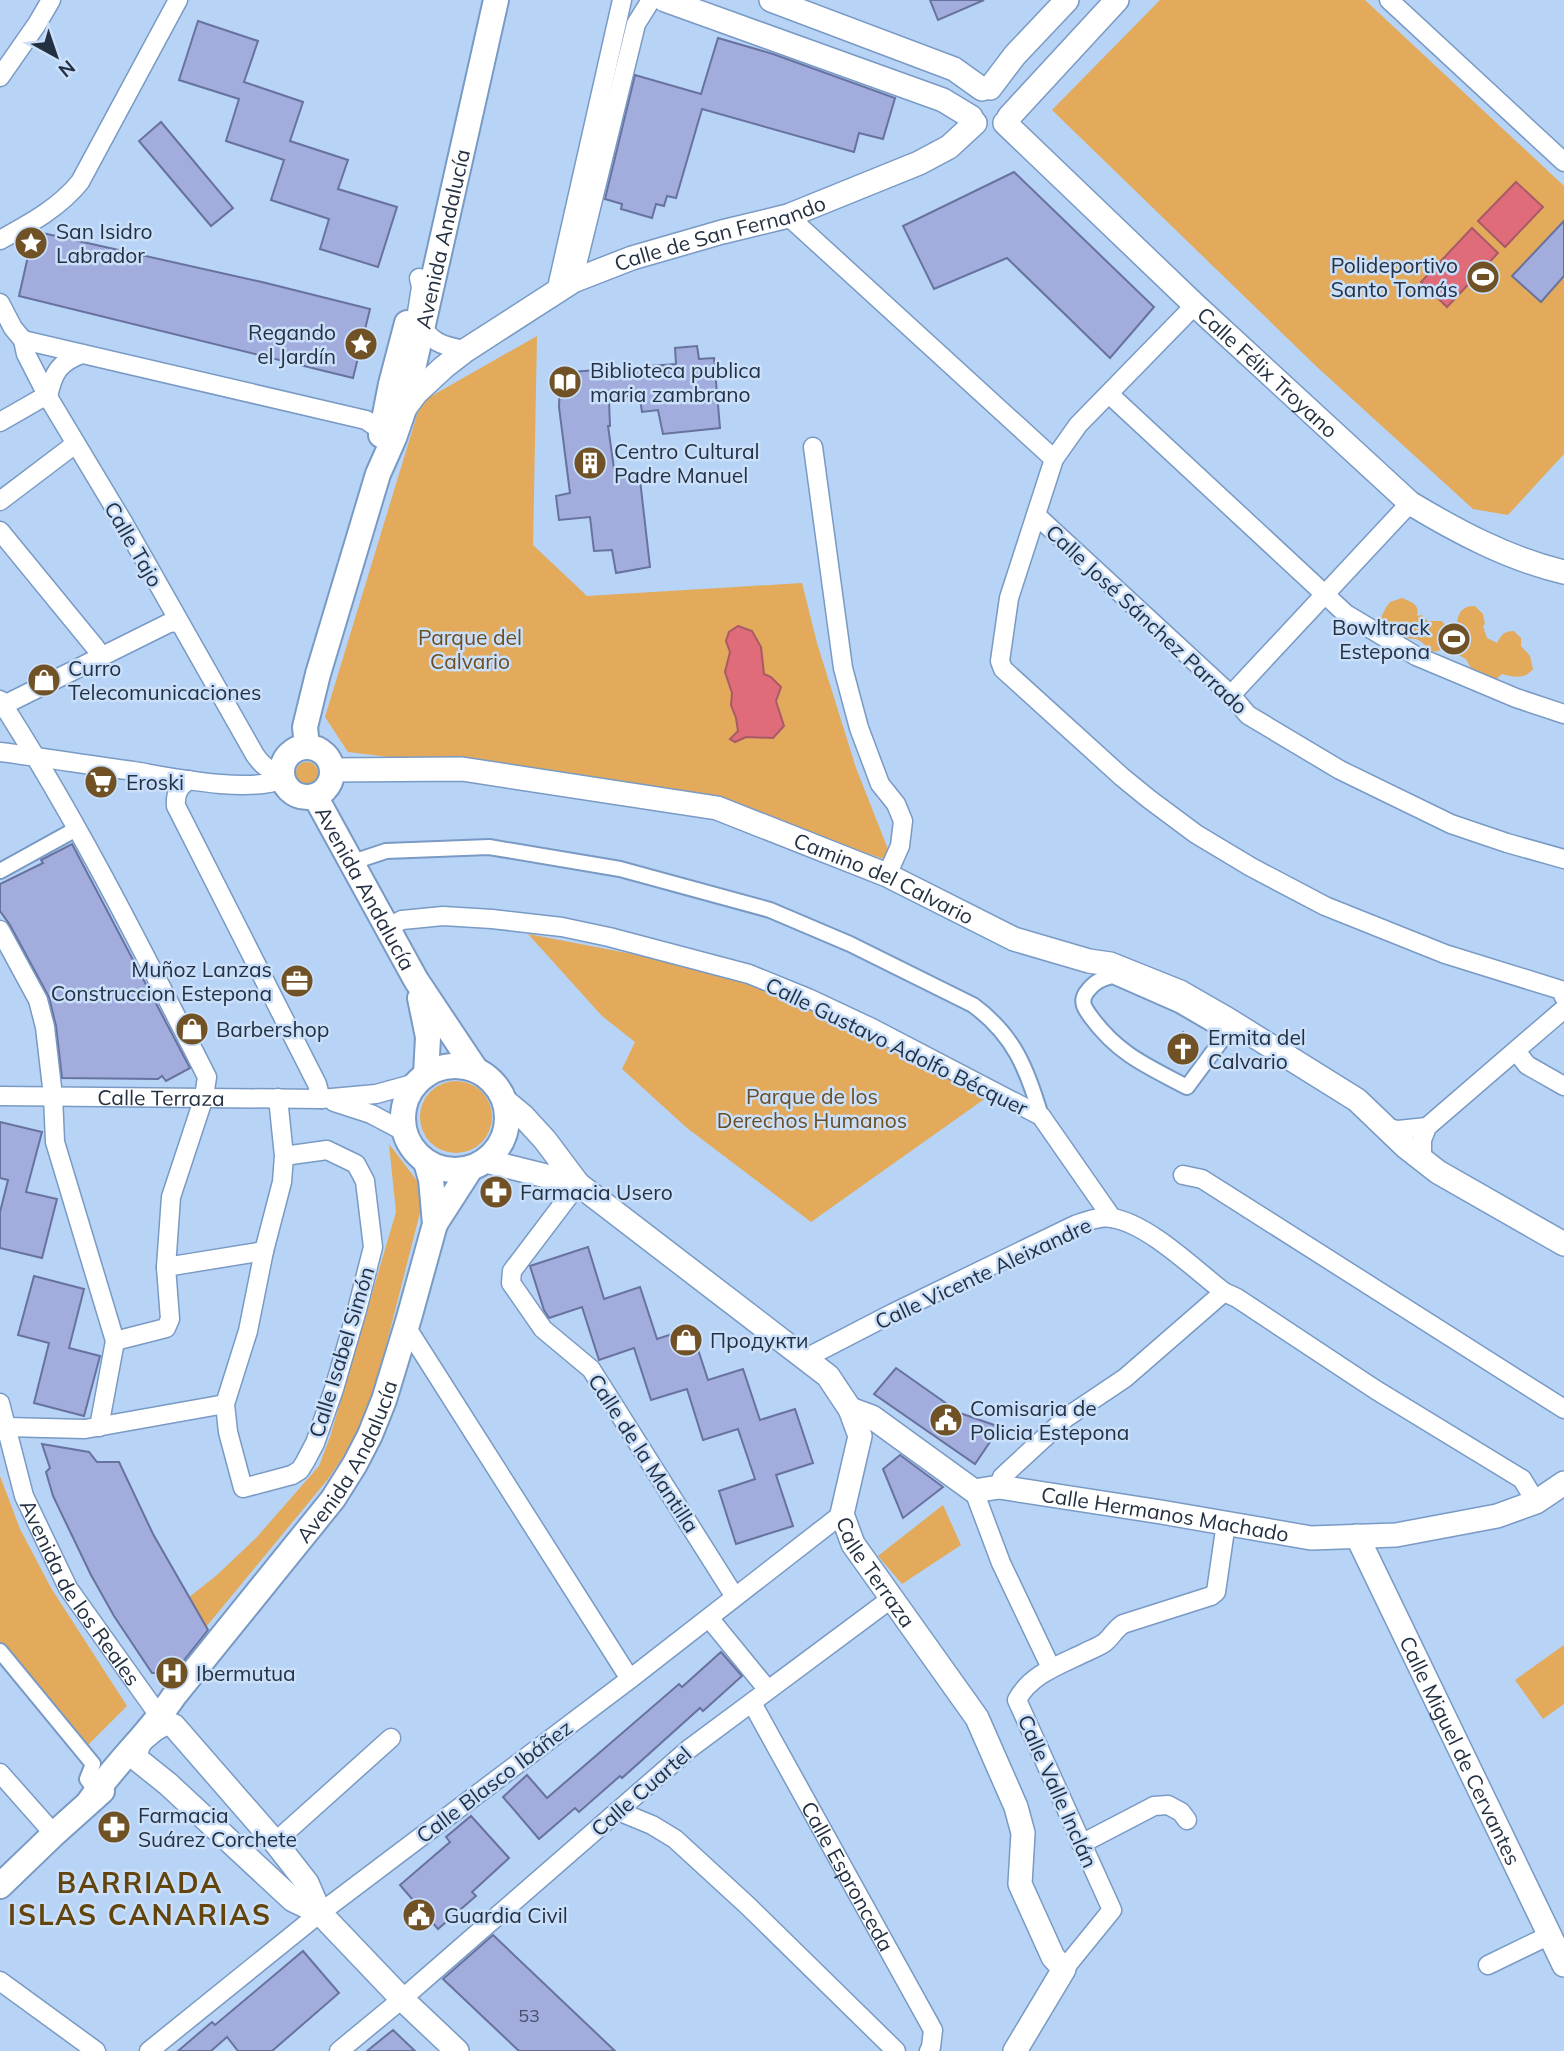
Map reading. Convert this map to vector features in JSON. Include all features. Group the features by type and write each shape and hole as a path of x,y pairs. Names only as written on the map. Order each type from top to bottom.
{"main road":[{"name":"Avenida Andalucía","path":"378,474 382,431 391,384 456,132 484,0"},
{"name":"Avenida Andalucía","path":"307,747 305,727 317,674 378,474 404,409 496,0"},
{"path":"307,747 321,752 332,770 327,786 315,796 299,796 286,786 282,775 285,759 289,754 307,747"},
{"name":"Avenida Andalucía","path":"315,796 416,981 476,1070"},
{"name":"Avenida Andalucía","path":"416,981 428,1037 421,1079"},
{"path":"457,1067 476,1070 488,1077 505,1101 508,1117 506,1134 498,1149 478,1164 456,1171 426,1162 416,1154 404,1132 404,1106 409,1094 421,1079 442,1069 457,1067"},
{"name":"Avenida Andalucía","path":"0,1886 94,1796 152,1734 174,1696 333,1499 355,1464 375,1423 407,1328 435,1224 431,1179 426,1162"},
{"name":"Avenida Andalucía","path":"435,1224 478,1164"}],"street":[{"path":"0,77 51,0"},
{"path":"0,240 56,206 80,182 178,0"},
{"path":"564,286 622,0"},
{"path":"564,286 636,24 651,0"},
{"path":"665,0 943,100 982,128 990,129 998,128 1007,120 1117,0"},
{"path":"771,0 954,69 986,89 998,89 1009,101 1011,108 1007,120"},
{"path":"973,120 969,109 975,94 986,89 1067,0"},
{"path":"1390,0 1564,162"},
{"name":"Calle de San Fernando","path":"404,409 428,381 466,350 564,286 632,258 788,216 919,163 949,146 973,120"},
{"name":"Calle Félix Troyano","path":"1007,120 1195,305 1410,503 1494,548 1564,572"},
{"path":"788,216 1054,459"},
{"path":"419,278 421,287 416,319 422,329 445,347 466,350"},
{"name":"Calle Tajo","path":"0,303 5,326 23,340 26,354 48,397 260,763 282,775"},
{"path":"1195,305 1078,425 1054,459 1009,598 1000,661 1003,669 1149,799 1196,834 1251,867 1325,906 1446,954 1561,990 1564,997"},
{"path":"23,340 366,420 382,431"},
{"path":"0,422 48,397 56,371 71,358 82,354"},
{"path":"1109,394 1346,614 1416,656 1516,698 1564,714"},
{"path":"0,501 70,448 74,442"},
{"path":"813,446 843,668 859,728 880,784 896,804 903,821 900,846 887,875"},
{"path":"1231,695 1410,503"},
{"name":"Calle José Sánchez Parrado","path":"1036,515 1231,695 1248,715 1340,770 1451,824 1564,859"},
{"path":"0,531 95,647 99,653 98,659"},
{"path":"1,701 12,701 169,623 178,622"},
{"path":"1,701 78,828 207,1077 204,1097 171,1197 166,1268 170,1319 166,1328 115,1341"},
{"path":"0,752 189,780 259,785 270,784 282,775"},
{"name":"Camino del Calvario","path":"332,770 462,769 717,807 887,875 1014,939 1089,961 1110,964 1180,992 1357,1100 1438,1172 1564,1244"},
{"path":"189,780 178,790 176,806 317,1084 321,1099"},
{"path":"0,872 78,828"},
{"path":"350,863 386,851 489,847 620,869 770,910 850,944 973,1005 1001,1030 1016,1051 1030,1078 1041,1116"},
{"name":"Calle Gustavo Adolfo Bécquer","path":"387,928 402,920 443,916 562,927 749,974 872,1028 1041,1116 1112,1218"},
{"path":"0,930 38,1000 45,1027 55,1142 115,1341 99,1427"},
{"path":"1113,976 1179,1005 1227,1033 1187,1087 1140,1063 1104,1035 1083,1006 1084,996 1098,979 1113,976"},
{"path":"1422,1160 1422,1140 1427,1127 1564,1009"},
{"path":"1516,1051 1527,1065 1564,1086"},
{"name":"Calle Terraza","path":"0,1096 321,1099 376,1094 421,1079"},
{"name":"Calle Isabel Simón","path":"278,1098 284,1156 282,1182 264,1251 248,1331 225,1404 228,1432 243,1488 292,1475 300,1470 315,1443 334,1390 373,1247 365,1181 356,1164 327,1150 284,1156"},
{"name":"Calle Terraza","path":"321,1099 371,1114 404,1132"},
{"name":"Calle Terraza","path":"505,1101 545,1140 578,1184 828,1376 850,1409 860,1436 842,1514 853,1544 977,1718 1016,1807 1023,1833 1020,1884 1053,1957 1064,1969"},
{"path":"1388,1128 1398,1130 1427,1127"},
{"name":"Calle Terraza","path":"478,1164 578,1184"},
{"path":"1184,1175 1202,1179 1564,1409"},
{"name":"Calle de la Mantilla","path":"578,1184 512,1272 511,1283 542,1329 591,1369 735,1597"},
{"name":"Calle Vicente Aleixandre","path":"804,1359 1075,1225 1093,1219 1112,1218 1145,1231 1224,1292 1376,1390 1522,1479 1536,1502"},
{"path":"166,1268 264,1251"},
{"path":"999,1487 1002,1477 1067,1418 1125,1378 1224,1292"},
{"path":"407,1328 630,1679"},
{"name":"Avenida de los Reales","path":"0,1403 24,1496 68,1588 152,1734 293,1900 320,1913"},
{"path":"6,1427 85,1429 225,1404"},
{"path":"850,1409 872,1417 974,1492 1001,1563 1051,1668 1104,1643 1113,1631 1123,1624 1211,1596 1216,1592 1226,1524"},
{"name":"Calle Hermanos Machado","path":"974,1492 999,1487 1311,1538 1396,1535 1497,1516 1536,1502 1564,1483"},
{"name":"Calle Blasco Ibáñez","path":"149,2051 320,1913 630,1679 842,1514"},
{"name":"Calle Miguel de Cervantes","path":"1357,1536 1564,1965"},
{"name":"Calle Cuartel","path":"339,2051 689,1749 892,1598"},
{"path":"709,1618 768,1690"},
{"path":"0,1651 93,1764 87,1779 94,1796"},
{"name":"Calle Valle Inclán","path":"1051,1668 1022,1690 1017,1700 1112,1910 1064,1969"},
{"name":"Calle Espronceda","path":"752,1703 933,2030 929,2051"},
{"name":"Avenida de los Reales","path":"152,1734 199,1753 307,1883 320,1913 402,1999 457,2051"},
{"path":"275,1842 391,1738"},
{"path":"0,1773 54,1834"},
{"path":"1081,1844 1154,1806 1168,1805 1181,1812 1186,1820"},
{"path":"618,1811 652,1825 675,1839 747,1905 896,2051"},
{"path":"1488,1965 1550,1935"},
{"path":"1015,2051 1064,1969"},
{"path":"0,1981 96,2051"}],"green space":[{"path":"1160,0 1365,0 1564,186 1564,454 1508,515 1473,509 1317,367 1052,110"},
{"name":"Parque del Calvario","path":"537,336 533,545 587,596 802,583 817,643 856,768 893,862 709,796 348,752 325,717 421,402"},
{"name":"Bowltrack Estepona","path":"1402,598 1416,606 1417,616 1422,615 1428,621 1442,621 1455,633 1460,624 1457,622 1460,612 1475,606 1483,614 1487,638 1497,643 1503,634 1514,631 1521,638 1521,646 1530,656 1533,669 1522,676 1502,674 1494,681 1473,672 1466,659 1444,648 1433,651 1418,640 1403,640 1382,628 1381,621 1390,602"},
{"path":"307,762 315,765 318,773 315,781 307,784 299,781 296,773 299,765"},
{"name":"Parque de los Derechos Humanos","path":"528,934 695,966 822,1008 920,1064 990,1095 811,1222 687,1128 622,1069 635,1042 602,1016"},
{"path":"456,1081 476,1087 486,1097 492,1117 486,1137 476,1147 456,1153 436,1147 426,1137 420,1117 426,1097 436,1087"},
{"path":"389,1144 418,1182 423,1201 373,1397 349,1448 328,1479 206,1627 188,1598 256,1538 319,1466 330,1437 396,1212"},
{"path":"0,1476 20,1529 51,1588 127,1706 86,1747 0,1643"},
{"path":"943,1505 961,1545 902,1584 878,1556"},
{"path":"1564,1645 1564,1704 1543,1719 1515,1680"}],"shaded area":[{"path":"1516,182 1543,207 1505,247 1478,221"},
{"path":"1472,228 1498,253 1447,307 1421,282"},
{"path":"738,626 752,631 761,647 764,674 781,687 776,701 784,726 773,738 746,737 735,742 730,739 738,731 731,705 732,693 725,672 730,652 726,641 729,632"}],"building":[{"path":"930,0 984,0 938,20"},
{"path":"198,21 258,41 244,82 303,102 290,141 348,160 338,189 397,207 378,267 320,249 329,219 271,200 284,160 226,141 239,99 179,80"},
{"path":"718,38 773,54 895,98 883,139 859,133 854,152 702,109 676,198 667,196 664,206 656,204 652,218 621,209 622,204 605,199 635,75 701,94"},
{"path":"161,122 233,208 211,226 139,141"},
{"path":"1014,172 1154,307 1110,358 1007,258 934,289 903,226"},
{"path":"1564,221 1564,276 1541,302 1512,276"},
{"path":"38,232 370,309 353,378 19,296 33,234"},
{"name":"Centro Cultural Padre Manuel","path":"697,346 699,359 714,358 720,428 663,434 658,410 642,412 639,393 609,401 608,426 615,476 639,471 650,567 616,573 612,550 594,551 590,517 559,520 556,496 570,493 559,407 560,382 571,372 676,364 675,348"},
{"path":"72,844 190,1068 166,1081 162,1076 158,1079 62,1078 56,1026 49,997 0,911 0,884 43,863 41,860"},
{"name":"Ermita del Calvario","path":"1183,1032 1196,1041 1184,1065 1169,1057"},
{"path":"0,1122 42,1132 26,1192 57,1199 42,1258 0,1248 0,1212 8,1180 0,1178"},
{"path":"588,1247 604,1299 640,1287 657,1339 691,1328 708,1380 743,1369 760,1420 795,1409 813,1463 776,1475 793,1526 736,1544 719,1491 755,1479 738,1429 703,1440 687,1389 651,1400 634,1348 599,1360 582,1307 549,1318 530,1266"},
{"path":"34,1276 84,1289 69,1348 100,1356 84,1416 34,1403 49,1343 18,1335"},
{"name":"Comisaria de Policia Estepona","path":"896,1368 960,1413 1000,1427 975,1464 874,1394"},
{"path":"42,1444 89,1452 97,1462 119,1462 153,1534 208,1630 165,1684 157,1673 152,1673 114,1616 91,1575 53,1496 46,1472 50,1468"},
{"path":"900,1455 943,1487 903,1518 883,1469"},
{"path":"721,1652 742,1676 703,1711 700,1708 622,1778 620,1776 579,1812 575,1808 539,1839 503,1797 527,1775 547,1798 679,1684 682,1687"},
{"path":"471,1816 509,1858 472,1892 476,1896 438,1929 400,1885 450,1842 446,1837"},
{"path":"493,1935 615,2051 519,2051 443,1979"},
{"path":"303,1951 339,1993 272,2051 238,2051 227,2037 211,2051 178,2051 212,2022 215,2025"},
{"path":"393,2030 415,2051 367,2051"}],"place":[{"name":"San Isidro Labrador","path":"31,243"},
{"name":"Polideportivo Santo Tomás","path":"1483,277"},
{"name":"Regando el Jardín","path":"361,344"},
{"name":"Biblioteca publica maria zambrano","path":"565,382"},
{"name":"Centro Cultural Padre Manuel","path":"590,463"},
{"name":"Bowltrack Estepona","path":"1454,639"},
{"name":"Curro Telecomunicaciones","path":"44,680"},
{"name":"Eroski","path":"101,782"},
{"name":"Muñoz Lanzas Construccion Estepona","path":"297,981"},
{"name":"Barbershop","path":"192,1029"},
{"name":"Ermita del Calvario","path":"1183,1049"},
{"name":"Farmacia Usero","path":"496,1192"},
{"name":"Продукти","path":"686,1340"},
{"name":"Comisaria de Policia Estepona","path":"946,1420"},
{"name":"Ibermutua","path":"172,1673"},
{"name":"Farmacia Suárez Corchete","path":"114,1827"},
{"name":"Guardia Civil","path":"419,1915"}],"district":[{"name":"BARRIADA ISLAS CANARIAS","path":"140,1898"}]}
